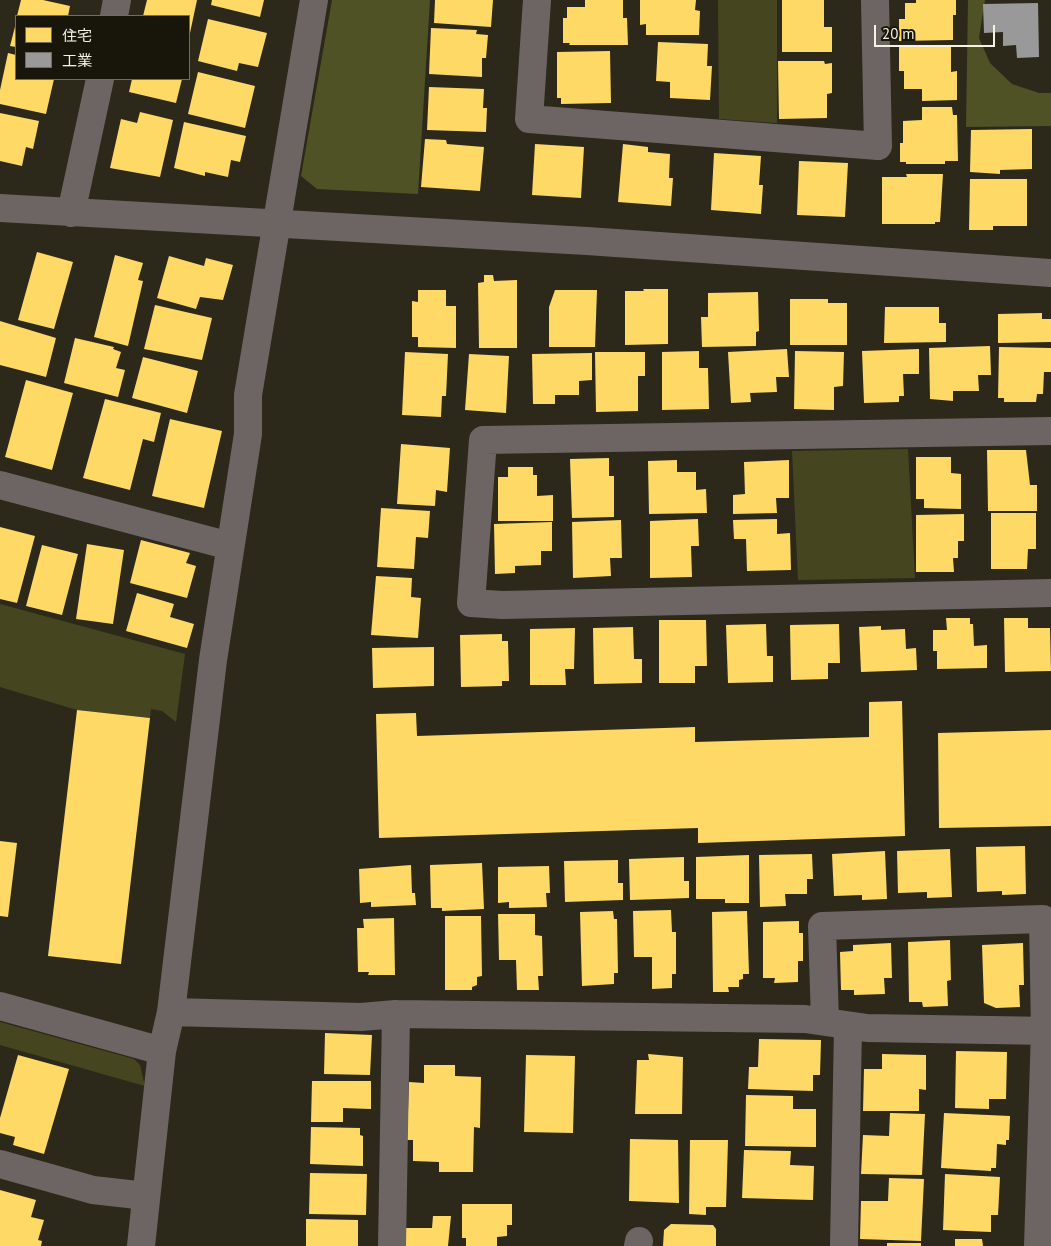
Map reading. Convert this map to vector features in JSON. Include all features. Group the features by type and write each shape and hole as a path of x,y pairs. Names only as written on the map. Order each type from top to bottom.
{"street":[{"path":"114,15 117,0"},
{"path":"141,1246 162,1051 171,1012 213,660 248,434 248,395 275,224 314,0"},
{"path":"537,0 529,120 878,146 875,0"},
{"path":"71,213 100,80"},
{"path":"0,208 587,241 1051,272"},
{"path":"1051,431 483,440 471,602 512,605 1051,593"},
{"path":"0,485 230,546"},
{"path":"844,1246 836,1024 822,926 1044,919 1048,1031 1038,1246"},
{"path":"0,1006 162,1051"},
{"path":"171,1012 361,1017 396,1014 805,1019 836,1024 1048,1031"},
{"path":"392,1246 396,1014"},
{"path":"0,1164 93,1190 146,1196"}],"shaded area":[{"path":"718,0 777,0 777,123 719,119"},
{"path":"908,449 915,578 798,580 792,451"},
{"path":"0,604 185,654 176,722 162,711 151,709 150,718 77,710 0,687"},
{"path":"0,1022 134,1059 140,1065 145,1086 0,1045"}],"green space":[{"path":"332,0 430,0 418,194 317,189 301,176"},
{"path":"968,0 985,0 979,38 990,63 1012,84 1039,93 1051,93 1051,126 966,127"}],"building: 住宅":[{"path":"21,0 43,0 70,6 68,15 17,15"},
{"path":"147,0 197,0 190,33 190,15 143,15"},
{"path":"212,0 264,0 260,17 211,5"},
{"path":"435,0 493,0 491,27 434,23"},
{"path":"585,0 623,0 623,18 627,18 628,45 569,45 570,43 563,43 563,18 567,18 567,7 585,7"},
{"path":"640,0 696,0 695,10 700,11 699,35 646,35 646,24 640,25"},
{"path":"782,0 824,0 824,27 832,27 832,52 782,52"},
{"path":"916,0 956,0 956,15 953,15 953,40 899,41 899,19 905,19 905,3 916,3"},
{"path":"208,19 267,33 258,67 239,63 237,71 198,61"},
{"path":"15,27 15,47 10,46"},
{"path":"431,28 477,30 476,34 488,35 486,58 482,58 482,77 429,74"},
{"path":"658,42 708,44 707,66 712,66 710,100 670,98 670,82 656,81"},
{"path":"899,46 951,46 951,72 957,71 957,100 922,101 922,89 904,89 904,71 899,71"},
{"path":"610,51 611,103 561,104 561,98 557,98 557,52"},
{"path":"8,53 15,55 15,80 54,80 46,114 0,104 0,90"},
{"path":"778,61 824,61 825,64 832,63 832,93 827,94 827,118 779,119"},
{"path":"198,72 255,86 245,128 188,114"},
{"path":"132,80 182,80 176,103 129,92"},
{"path":"429,87 484,89 483,108 487,108 486,132 427,130"},
{"path":"922,107 952,107 953,115 957,115 958,161 945,161 945,164 906,164 906,162 900,162 900,143 903,143 903,121 922,120"},
{"path":"140,112 173,120 160,177 110,168 121,119 137,123"},
{"path":"0,113 39,121 33,149 26,147 22,166 0,161"},
{"path":"184,122 246,136 240,162 231,160 228,177 205,172 205,176 174,168"},
{"path":"1032,129 1032,169 1000,170 1000,174 970,172 971,130"},
{"path":"425,139 446,140 447,144 484,147 480,191 421,187"},
{"path":"535,144 584,147 581,198 532,195"},
{"path":"623,144 648,147 648,152 670,154 669,178 673,178 671,206 618,202"},
{"path":"714,153 761,156 759,185 763,185 761,214 711,210"},
{"path":"799,161 848,163 845,217 797,215"},
{"path":"906,174 943,174 940,222 935,222 935,224 882,224 882,177 907,177"},
{"path":"970,179 1027,179 1027,226 993,226 993,230 969,230"},
{"path":"37,252 73,262 54,329 18,320"},
{"path":"115,255 143,263 138,280 143,281 128,346 94,337"},
{"path":"169,256 204,266 206,258 233,265 223,300 200,297 196,309 157,298"},
{"path":"484,275 493,275 494,281 517,280 517,348 479,348 478,283 484,282"},
{"path":"643,289 668,289 668,344 625,345 625,291 644,291"},
{"path":"418,290 446,290 446,306 456,306 456,348 418,347 418,337 412,337 412,301 418,302"},
{"path":"555,290 597,290 595,347 549,347 549,307"},
{"path":"758,292 759,331 756,332 756,346 702,347 701,317 708,317 708,293"},
{"path":"790,299 828,299 828,303 847,303 847,345 790,345"},
{"path":"155,305 212,318 202,360 144,349"},
{"path":"885,307 939,307 939,323 946,323 946,342 884,343"},
{"path":"1042,313 1042,319 1051,319 1051,342 998,343 998,314"},
{"path":"0,321 56,338 46,377 0,365"},
{"path":"75,338 114,347 113,349 121,352 116,368 125,370 118,397 64,383"},
{"path":"990,346 991,375 978,375 979,391 953,391 953,401 930,399 929,348"},
{"path":"999,347 1051,348 1051,372 1044,372 1043,394 1037,394 1036,402 1004,402 1004,398 998,398"},
{"path":"787,349 789,377 776,377 777,392 750,393 751,402 731,403 728,352"},
{"path":"919,349 919,374 903,374 904,396 899,396 899,402 864,403 862,351"},
{"path":"699,351 699,368 708,368 709,409 662,410 662,352"},
{"path":"795,351 844,352 843,386 834,387 834,410 794,409"},
{"path":"405,352 448,354 446,396 442,396 441,417 402,415"},
{"path":"595,352 645,352 645,376 638,376 638,411 596,412"},
{"path":"592,353 592,380 579,381 579,395 555,395 555,404 533,404 532,354"},
{"path":"469,354 509,356 506,413 465,410"},
{"path":"143,357 198,371 187,413 132,398"},
{"path":"26,380 73,393 52,470 5,457"},
{"path":"105,399 161,413 154,442 143,439 130,490 83,478"},
{"path":"170,419 222,431 204,508 152,496"},
{"path":"401,444 450,448 447,492 436,490 435,506 397,504"},
{"path":"987,450 1026,450 1030,485 1037,485 1037,511 988,511"},
{"path":"916,457 951,457 951,473 961,474 961,509 924,508 924,499 916,499"},
{"path":"609,458 609,476 614,476 614,517 572,518 570,459"},
{"path":"677,460 677,472 696,472 696,490 706,489 707,513 649,514 648,461"},
{"path":"789,460 789,498 776,498 777,513 733,514 733,495 745,494 744,462"},
{"path":"508,467 533,467 533,475 537,475 537,496 553,495 553,521 498,521 498,477 508,477"},
{"path":"381,508 430,511 428,538 416,537 414,569 377,567"},
{"path":"991,513 1036,513 1036,549 1028,549 1027,569 991,569"},
{"path":"964,514 964,541 958,541 958,558 953,558 954,572 916,572 916,515"},
{"path":"698,519 699,546 691,546 692,577 650,578 650,521"},
{"path":"777,519 777,534 790,533 791,570 747,571 746,539 734,539 733,520"},
{"path":"621,520 622,558 610,558 611,576 573,578 572,522"},
{"path":"552,522 552,551 541,551 541,565 515,566 515,573 495,574 494,524"},
{"path":"0,527 35,536 17,603 0,599"},
{"path":"141,540 190,553 186,563 196,566 187,598 130,583"},
{"path":"87,544 124,550 113,624 76,619"},
{"path":"42,545 78,554 62,615 26,606"},
{"path":"376,576 412,578 411,597 421,598 418,638 371,635"},
{"path":"137,593 174,604 170,617 194,624 187,648 126,631"},
{"path":"946,618 970,618 970,624 973,624 974,646 987,645 987,668 937,669 937,651 933,651 933,630 947,630"},
{"path":"1004,618 1028,618 1028,628 1050,628 1051,671 1005,672"},
{"path":"659,620 706,620 707,666 695,666 695,683 659,683"},
{"path":"766,624 767,656 773,656 773,682 728,683 726,625"},
{"path":"839,624 840,663 828,663 828,679 791,680 790,625"},
{"path":"881,626 881,630 905,629 906,649 916,648 917,670 861,672 859,627"},
{"path":"633,627 634,659 642,659 642,683 594,684 593,628"},
{"path":"575,628 574,669 565,669 566,685 530,685 530,629"},
{"path":"502,634 502,641 508,641 509,681 502,681 502,686 461,687 460,635"},
{"path":"434,647 434,686 373,688 372,648"},
{"path":"902,701 905,836 698,843 698,828 379,838 376,714 416,713 417,736 695,727 695,742 869,737 869,702"},
{"path":"77,710 150,718 121,964 48,956"},
{"path":"1051,730 1051,826 939,828 938,733"},
{"path":"0,841 17,843 8,917 0,916"},
{"path":"1025,846 1026,894 1002,895 1002,891 977,892 976,847"},
{"path":"950,849 952,897 927,898 927,892 898,893 897,851"},
{"path":"885,851 887,899 862,900 862,895 834,896 832,854"},
{"path":"812,854 813,879 807,879 807,894 785,894 786,906 760,907 759,855"},
{"path":"749,855 749,903 725,903 725,899 696,899 696,857"},
{"path":"684,857 684,881 689,881 689,898 630,900 629,859"},
{"path":"618,860 618,883 623,883 623,900 565,902 564,861"},
{"path":"482,863 484,909 442,911 442,908 431,908 430,865"},
{"path":"411,865 412,893 415,893 416,905 371,907 371,902 360,903 359,869"},
{"path":"549,866 550,893 546,893 547,907 509,908 509,902 498,903 498,867"},
{"path":"671,910 672,932 676,932 676,974 672,974 672,988 652,989 652,957 634,957 633,911"},
{"path":"613,911 614,919 617,919 618,973 614,973 614,984 582,986 580,912"},
{"path":"747,911 749,974 743,974 743,979 739,980 739,987 728,987 729,992 713,992 712,912"},
{"path":"498,914 535,914 535,935 542,936 543,976 538,976 539,990 517,990 516,960 499,960"},
{"path":"445,916 481,916 482,976 477,977 477,985 472,987 472,990 445,990"},
{"path":"394,918 395,975 368,975 369,972 358,972 357,928 364,928 363,919"},
{"path":"799,921 799,933 803,933 803,961 798,961 798,982 774,983 775,978 763,978 763,922"},
{"path":"950,940 951,980 947,981 948,1006 923,1007 922,1002 909,1002 908,942"},
{"path":"891,943 892,978 884,978 885,994 854,995 854,990 841,990 840,952 853,951 853,945"},
{"path":"1023,943 1024,985 1019,985 1020,1007 996,1008 984,1003 982,945"},
{"path":"325,1033 372,1035 370,1075 324,1074"},
{"path":"759,1039 821,1040 820,1075 813,1075 813,1091 748,1089 749,1067 758,1067"},
{"path":"956,1051 1007,1052 1006,1099 989,1099 989,1109 955,1108"},
{"path":"648,1054 683,1057 682,1114 635,1114 637,1060 649,1060"},
{"path":"882,1054 926,1055 926,1090 919,1089 919,1111 863,1111 864,1069 882,1069"},
{"path":"18,1055 69,1069 44,1154 13,1145 15,1137 0,1133 0,1118"},
{"path":"526,1055 575,1056 573,1133 524,1132"},
{"path":"424,1065 455,1065 455,1076 481,1077 480,1128 474,1127 473,1172 439,1172 439,1162 413,1161 413,1140 407,1140 409,1082 424,1083"},
{"path":"312,1081 371,1081 371,1109 343,1108 343,1122 311,1122"},
{"path":"746,1095 793,1096 793,1109 816,1109 816,1147 745,1146"},
{"path":"890,1113 925,1114 922,1175 861,1174 863,1135 889,1136"},
{"path":"944,1113 1010,1116 1009,1140 1006,1140 1006,1145 997,1144 996,1168 991,1168 991,1171 941,1168"},
{"path":"311,1127 360,1128 360,1135 363,1136 363,1166 310,1164"},
{"path":"630,1139 678,1140 679,1203 629,1201"},
{"path":"690,1140 728,1140 726,1207 706,1207 706,1215 689,1214"},
{"path":"744,1150 791,1151 790,1165 814,1166 813,1200 742,1198"},
{"path":"310,1173 367,1174 366,1215 309,1214"},
{"path":"945,1174 1000,1177 998,1215 991,1215 991,1232 943,1230"},
{"path":"889,1178 924,1179 921,1241 860,1239 861,1201 888,1201"},
{"path":"0,1190 36,1200 31,1217 44,1220 38,1240 42,1241 41,1246 0,1246"},
{"path":"462,1204 512,1204 512,1225 507,1225 507,1236 497,1237 497,1246 466,1246 466,1238 462,1238"},
{"path":"433,1216 451,1216 448,1246 404,1246 405,1228 432,1228"},
{"path":"306,1219 358,1220 358,1246 306,1246"},
{"path":"671,1224 713,1225 716,1229 716,1246 663,1246 664,1230"},
{"path":"955,1239 982,1239 983,1246 955,1246"},
{"path":"887,1243 921,1243 921,1246 887,1246"}],"building: 工業":[{"path":"1038,3 1039,57 1017,58 1016,45 1003,46 1003,32 984,33 983,4"}]}
